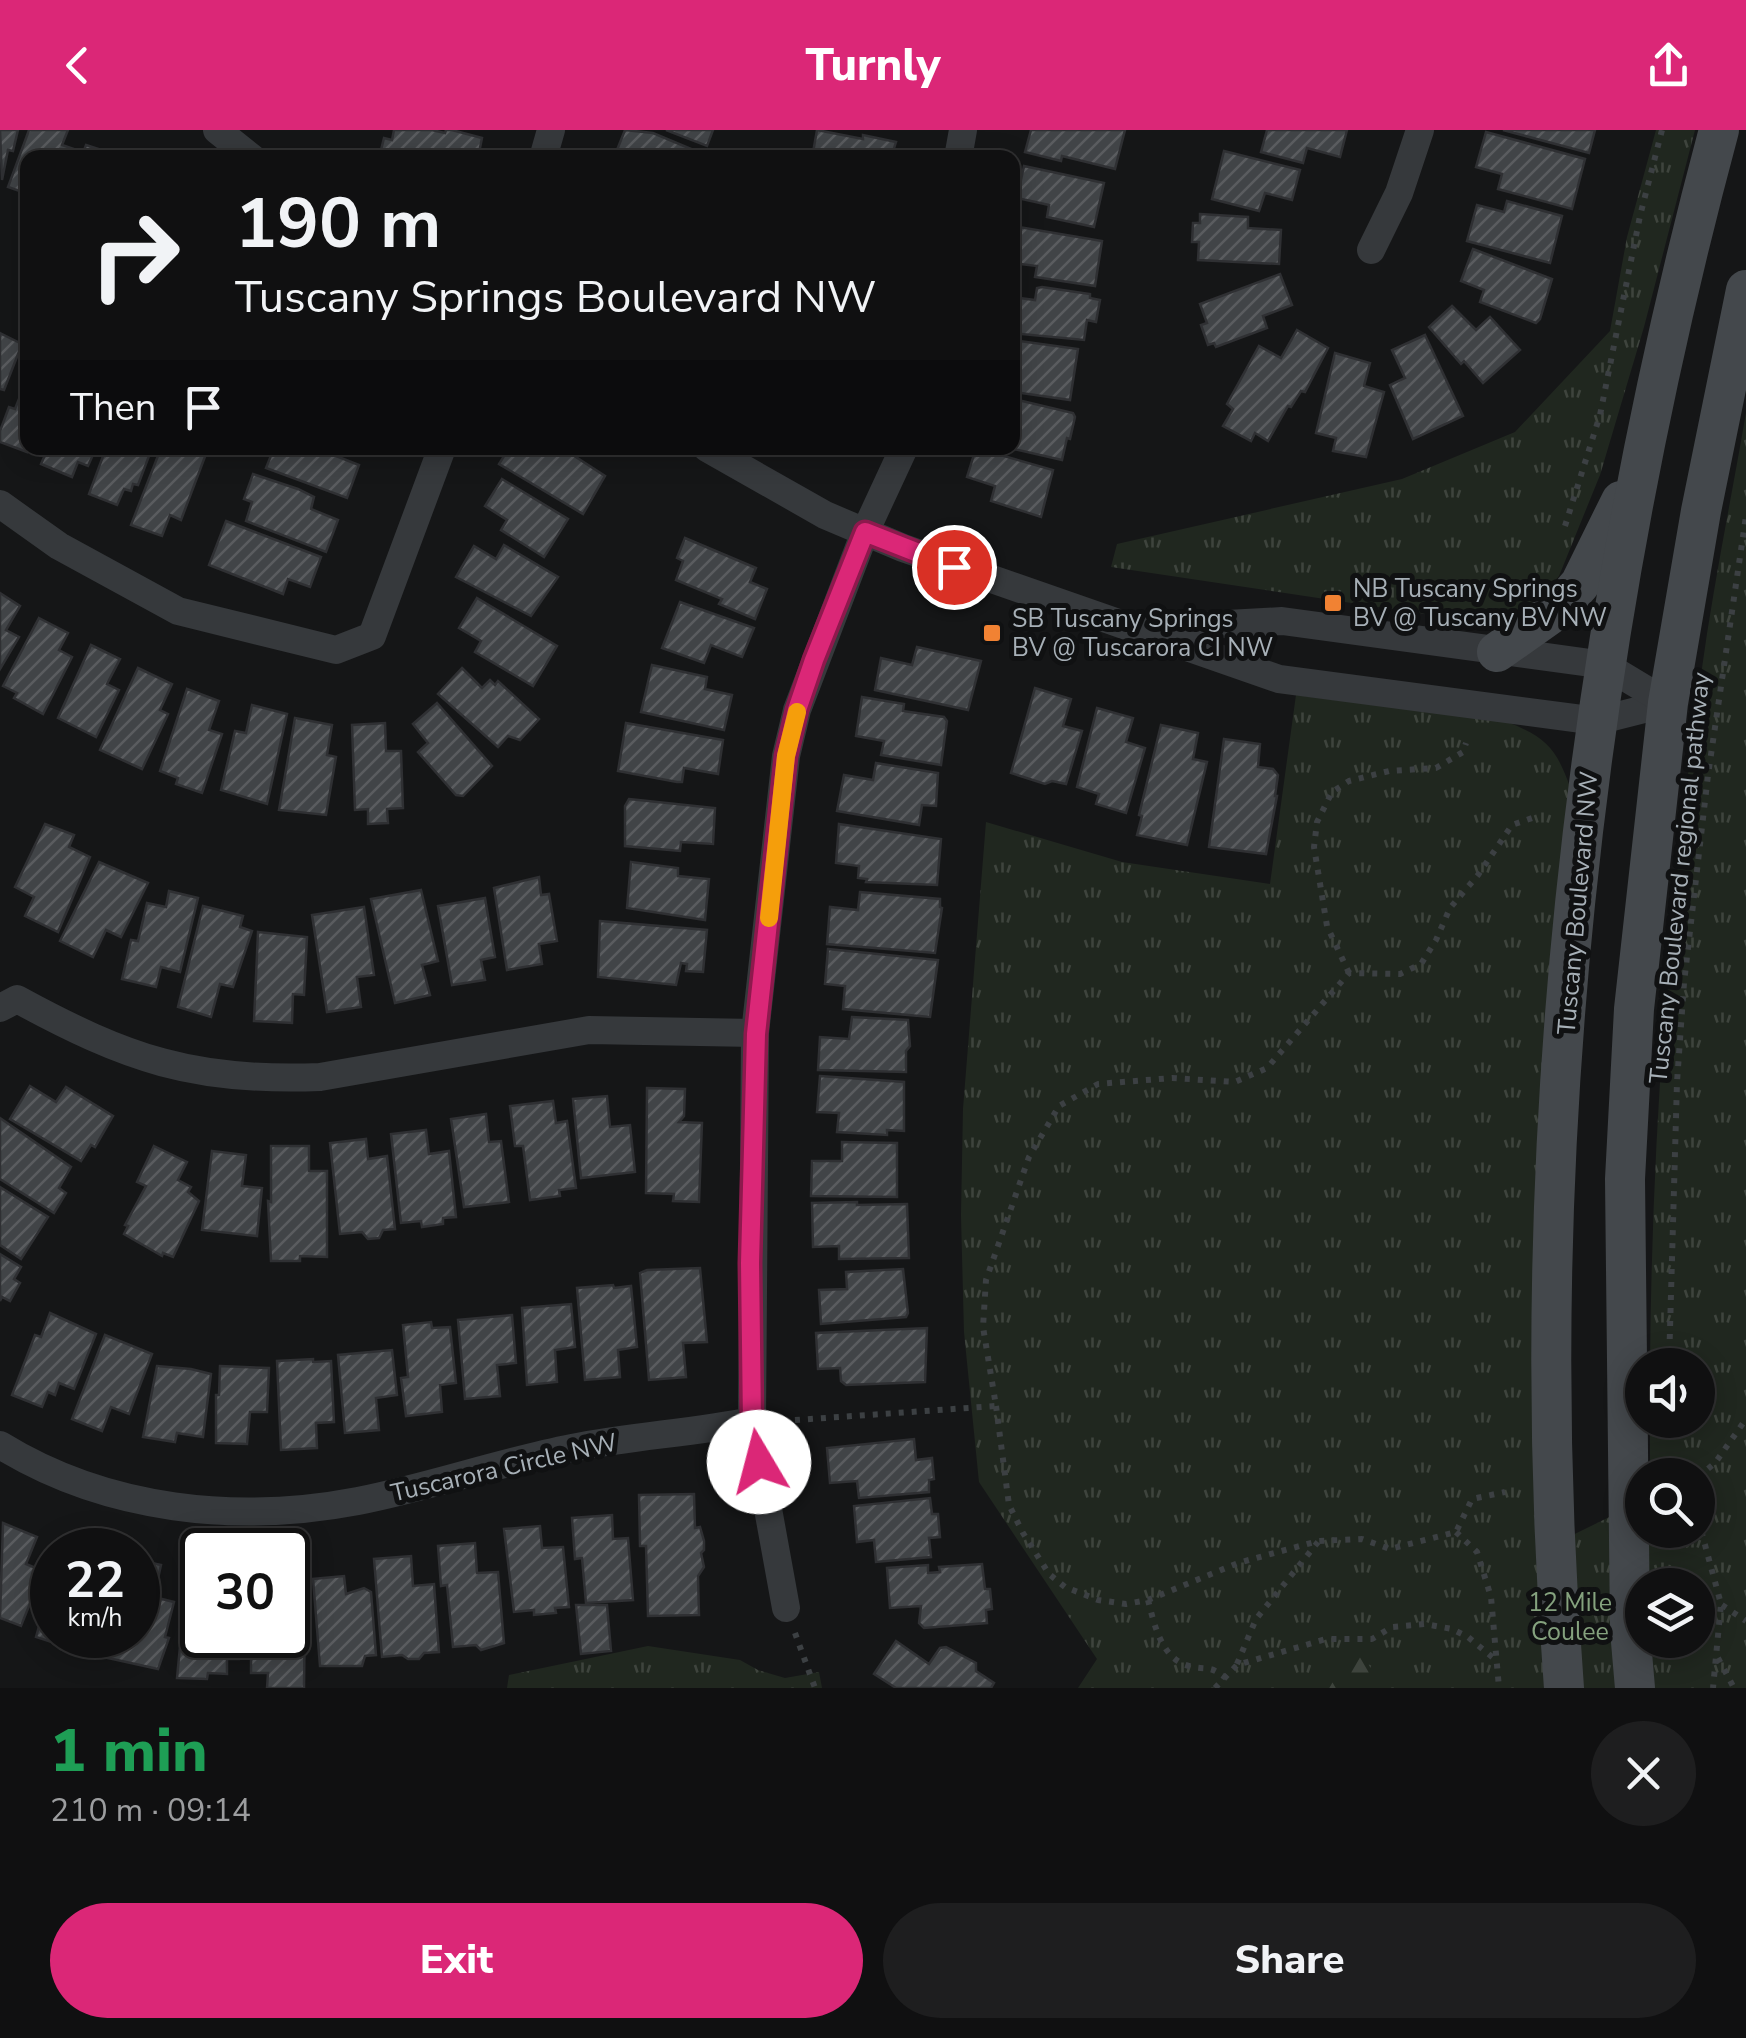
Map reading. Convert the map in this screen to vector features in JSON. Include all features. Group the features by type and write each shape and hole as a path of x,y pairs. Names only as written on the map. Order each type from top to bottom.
{"street":[{"path":"217,130 242,150"},
{"path":"1370,250 1399,193 1420,130"},
{"name":"Tuscany Boulevard NW","path":"1564,1688 1554,1572 1549,1369 1556,1173 1569,984 1597,720 1640,461 1719,130"},
{"path":"1635,1688 1630,1630 1625,1179 1634,1009 1668,703 1701,511 1746,290"},
{"path":"0,504 59,546 178,611 336,650 372,636 439,455"},
{"path":"719,455 824,515 865,532 1008,586 1280,679 1597,720 1668,703"},
{"path":"786,1608 752,1422 750,1263 756,1034 786,756 797,710 865,532 901,455"},
{"path":"1497,652 1558,609 1580,584 1640,461"},
{"path":"1142,629 1282,621 1605,665 1668,703"},
{"path":"0,1008 18,999 88,1038 154,1062 218,1074 276,1079 320,1077 590,1030 756,1034"},
{"name":"Tuscarora Circle NW","path":"0,1445 54,1473 134,1499 225,1512 272,1512 363,1500 574,1447 752,1422"}],"path":[{"path":"1560,538 1600,415 1640,216 1662,130"},
{"name":"Tuscany Boulevard regional pathway","path":"1669,1348 1684,983 1708,776 1746,516"},
{"path":"1349,973 1327,926 1314,847 1317,822 1332,792 1349,781 1389,771 1436,768 1463,752 1466,743"},
{"path":"1349,973 1400,974 1421,964 1450,908 1478,876 1512,826 1535,817"},
{"path":"1349,973 1267,1068 1235,1082 1172,1078 1098,1084 1059,1106 1029,1157 986,1280 983,1327 1009,1505 1049,1574 1065,1586 1098,1600 1126,1604 1148,1600 1238,1563 1318,1542 1362,1539 1390,1549 1456,1532 1472,1499 1505,1492"},
{"path":"752,1422 996,1406"},
{"path":"1715,1463 1746,1420"},
{"path":"1456,1532 1477,1552 1491,1597 1499,1688"},
{"path":"1214,1688 1237,1665 1256,1619 1318,1542"},
{"path":"1706,1548 1721,1604 1712,1688"},
{"path":"1148,1600 1155,1627 1170,1656 1189,1666 1211,1666 1226,1678"},
{"path":"1721,1604 1746,1621"},
{"path":"786,1608 815,1688"},
{"path":"1237,1665 1326,1639 1372,1639 1392,1627 1424,1624 1468,1637 1496,1661"},
{"path":"1716,1655 1734,1688"}],"green space":[{"path":"1656,130 1695,130 1644,327 1600,475 1559,576 1536,602 1516,613 1425,614 1111,567 1117,544 1402,479 1515,432 1610,331 1627,237"},
{"name":"12 Mile Coulee","path":"1746,413 1746,1688 1078,1688 1097,1659 979,1482 964,1332 961,1215 963,1109 986,822 1122,862 1270,884 1296,695 1507,722 1548,746 1560,762 1570,787 1534,1424 1536,1553 1625,1509 1625,1548 1715,1548 1715,1458 1650,1458 1650,1438 1715,1438 1715,1348 1650,1348 1654,1192 1671,933 1711,609"},
{"path":"648,1646 740,1660 785,1678 819,1672 822,1688 507,1688 509,1675"},
{"path":"1359,1649 1383,1688 1292,1688 1337,1657"}],"building":[{"path":"0,130 18,130 13,151 8,150 2,180"},
{"path":"29,130 68,130 62,145 74,149 74,150 22,150"},
{"path":"394,130 452,130 482,138 480,150 381,150 384,138 392,140"},
{"path":"625,130 653,133 694,150 617,150"},
{"path":"666,130 713,130 707,146"},
{"path":"817,130 896,142 894,150 813,150"},
{"path":"1031,130 1125,130 1115,169 1025,152"},
{"path":"1267,130 1347,130 1340,157 1307,148 1303,163 1261,152"},
{"path":"1503,130 1595,130 1589,153"},
{"path":"1486,132 1585,159 1572,209 1498,189 1502,174 1476,167"},
{"path":"1224,151 1300,170 1292,200 1265,193 1259,211 1212,199"},
{"path":"20,154 20,191 8,187"},
{"path":"1024,166 1104,183 1094,227 1047,217 1049,205 1020,199"},
{"path":"1507,201 1562,216 1550,263 1467,241 1477,205 1504,212"},
{"path":"1200,214 1248,217 1248,228 1281,230 1279,264 1198,260 1199,242 1192,242 1193,223 1200,223"},
{"path":"1020,227 1102,241 1095,286 1035,277 1037,266 1020,264"},
{"path":"1473,249 1552,279 1536,323 1480,302 1484,290 1461,281"},
{"path":"1280,274 1292,305 1263,316 1267,328 1216,347 1214,343 1208,345 1201,325 1207,323 1200,304"},
{"path":"1037,288 1090,294 1090,298 1100,300 1096,322 1087,320 1084,340 1020,334 1020,298 1035,300"},
{"path":"1452,306 1476,330 1490,317 1520,350 1483,383 1429,327"},
{"path":"1297,330 1328,348 1305,392 1301,391 1288,406 1268,441 1255,433 1251,441 1223,426 1233,409 1227,404 1259,346 1281,358"},
{"path":"0,333 20,343 20,349 4,390 0,389"},
{"path":"1425,335 1463,416 1413,439 1390,385 1405,378 1392,350"},
{"path":"1020,341 1078,349 1070,400 1020,393"},
{"path":"1335,353 1370,363 1364,386 1384,392 1366,457 1333,451 1336,438 1316,433"},
{"path":"20,396 20,449 0,442 9,407 15,409"},
{"path":"1020,400 1073,413 1070,439 1067,438 1062,460 1020,450"},
{"path":"45,455 93,455 88,466 78,462 72,477 41,464"},
{"path":"103,455 149,455 138,485 133,484 131,491 124,489 117,505 89,494"},
{"path":"158,455 206,455 181,520 170,515 162,536 131,525"},
{"path":"271,455 336,455 359,465 347,498 266,468"},
{"path":"505,455 573,455 605,476 583,514 499,464"},
{"path":"974,455 1000,455 1053,470 1041,517 991,501 995,486 967,477"},
{"path":"253,474 314,497 311,509 338,520 326,552 246,521 252,502 244,499"},
{"path":"502,479 568,519 544,557 501,530 507,520 485,506"},
{"path":"226,521 321,557 310,587 288,579 283,594 209,565"},
{"path":"685,538 756,568 750,582 767,589 755,619 719,604 722,599 676,580 683,561 677,558"},
{"path":"504,545 558,577 531,616 456,577 474,546 496,559"},
{"path":"0,593 20,606 6,630 19,637 0,669"},
{"path":"477,598 557,646 533,686 475,652 481,641 459,628"},
{"path":"680,602 754,628 742,657 711,645 704,663 662,648"},
{"path":"39,618 68,633 59,650 72,657 43,714 14,698 17,693 3,686"},
{"path":"91,645 120,659 107,684 119,690 96,737 58,718"},
{"path":"917,647 981,661 968,710 875,690 881,658 912,665"},
{"path":"652,665 707,677 705,689 732,695 724,730 641,712"},
{"path":"138,668 172,684 160,710 168,714 142,769 100,750"},
{"path":"462,668 482,688 490,680 495,685 498,681 539,719 520,740 508,736 498,747 438,694"},
{"path":"1035,688 1071,699 1063,726 1082,731 1066,784 1045,784 1011,773"},
{"path":"187,689 219,701 209,730 222,734 202,793 176,784 178,778 160,771"},
{"path":"862,697 904,704 903,711 944,717 947,721 941,765 881,755 884,741 856,736"},
{"path":"437,703 492,766 463,796 456,795 418,752 428,743 413,724"},
{"path":"252,705 287,714 267,804 221,790 235,731 246,733"},
{"path":"1097,708 1133,718 1126,742 1145,748 1126,813 1096,804 1099,794 1077,787"},
{"path":"295,718 332,725 327,755 336,757 326,815 279,810"},
{"path":"385,723 386,751 401,751 403,808 387,809 388,823 368,824 368,809 355,810 352,725"},
{"path":"626,723 723,740 718,774 684,768 682,782 677,782 618,771"},
{"path":"1161,725 1198,733 1193,759 1207,762 1187,845 1137,835"},
{"path":"1224,739 1260,744 1258,767 1273,769 1278,775 1266,854 1209,847"},
{"path":"876,763 938,773 936,806 922,805 919,825 837,811 844,775 873,780"},
{"path":"629,799 715,808 713,844 681,842 680,851 625,846 625,806"},
{"path":"45,824 74,835 69,847 90,857 58,932 25,916 34,897 15,887"},
{"path":"839,824 941,839 937,885 866,882 867,879 858,878 859,866 836,863"},
{"path":"99,862 148,883 121,937 106,930 93,957 60,941"},
{"path":"631,862 678,868 678,876 709,879 705,920 627,908"},
{"path":"539,877 541,895 549,894 557,941 539,944 542,964 507,970 494,888"},
{"path":"421,890 438,961 422,965 430,995 395,1003 371,899"},
{"path":"169,891 198,898 180,972 161,967 156,987 122,979 131,940 138,941 147,903 166,907"},
{"path":"860,892 940,899 935,953 827,944 830,907 858,910"},
{"path":"485,898 495,957 481,960 485,980 452,985 438,906"},
{"path":"203,906 243,916 240,927 252,931 233,987 220,984 211,1017 178,1007"},
{"path":"364,907 374,975 357,977 361,1007 327,1012 312,915"},
{"path":"600,921 707,930 703,972 686,971 687,964 681,963 676,985 598,977"},
{"path":"258,932 307,937 304,995 293,994 292,1023 254,1021"},
{"path":"828,949 938,960 930,1017 843,1009 845,986 825,984"},
{"path":"852,1017 908,1020 906,1072 818,1070 820,1037 849,1039"},
{"path":"820,1076 904,1082 904,1131 887,1130 887,1135 837,1132 839,1113 817,1112"},
{"path":"30,1086 56,1102 66,1087 113,1116 95,1147 91,1145 81,1161 10,1119"},
{"path":"647,1088 685,1089 684,1116 679,1122 702,1123 699,1202 673,1201 674,1194 646,1193"},
{"path":"607,1096 610,1127 630,1125 635,1172 581,1178 573,1099"},
{"path":"553,1101 556,1123 567,1121 576,1188 559,1190 560,1196 530,1200 523,1146 515,1146 510,1106"},
{"path":"486,1114 489,1142 501,1141 509,1202 464,1207 451,1119"},
{"path":"0,1118 71,1167 59,1188 66,1193 54,1213 0,1179"},
{"path":"426,1130 429,1154 449,1151 456,1217 443,1218 443,1224 422,1227 421,1221 401,1223 391,1134"},
{"path":"366,1139 368,1159 387,1156 395,1229 383,1230 379,1238 368,1239 362,1232 340,1234 330,1143"},
{"path":"842,1142 897,1143 897,1197 811,1196 812,1161 842,1161"},
{"path":"154,1146 187,1162 178,1180 191,1187 188,1192 199,1201 173,1257 163,1253 162,1256 124,1234 146,1186 137,1182"},
{"path":"271,1146 309,1146 309,1171 327,1171 327,1257 271,1261"},
{"path":"212,1151 246,1155 242,1186 262,1188 257,1236 202,1230"},
{"path":"0,1187 48,1217 21,1259 0,1245"},
{"path":"812,1203 907,1204 909,1258 839,1259 839,1246 813,1247"},
{"path":"0,1254 21,1267 14,1279 20,1283 10,1301 2,1297 0,1301"},
{"path":"700,1268 707,1342 683,1343 686,1377 649,1380 640,1273"},
{"path":"903,1269 906,1317 821,1324 819,1290 847,1289 846,1272"},
{"path":"631,1286 637,1347 618,1350 620,1377 585,1380 577,1288"},
{"path":"571,1304 575,1347 555,1350 557,1382 527,1385 522,1308"},
{"path":"50,1313 96,1334 74,1389 59,1383 55,1395 48,1392 42,1407 12,1395 35,1335 41,1337"},
{"path":"512,1315 516,1363 497,1365 500,1396 465,1399 458,1320"},
{"path":"431,1322 432,1328 450,1327 456,1383 440,1385 442,1412 406,1416 401,1378 408,1377 403,1325"},
{"path":"927,1328 925,1382 846,1385 841,1381 840,1368 818,1369 816,1333"},
{"path":"105,1335 152,1354 129,1414 111,1407 102,1431 72,1419"},
{"path":"392,1350 397,1395 376,1398 379,1430 345,1433 338,1355"},
{"path":"277,1361 331,1361 334,1422 316,1423 317,1448 281,1450"},
{"path":"157,1366 211,1374 203,1437 177,1433 175,1442 143,1437"},
{"path":"220,1366 269,1368 267,1412 250,1412 247,1444 216,1443"},
{"path":"914,1439 916,1460 932,1458 934,1479 929,1480 929,1492 859,1498 857,1481 830,1483 827,1448"},
{"path":"694,1494 695,1528 700,1527 704,1541 704,1567 698,1576 699,1615 648,1616 646,1546 640,1546 639,1495"},
{"path":"930,1498 932,1514 938,1514 940,1537 929,1538 931,1557 876,1562 874,1540 857,1542 854,1506"},
{"path":"612,1515 613,1539 628,1538 633,1600 586,1603 582,1558 575,1559 572,1518"},
{"path":"3,1523 30,1534 26,1564 30,1566 30,1604 21,1626 0,1618"},
{"path":"540,1526 542,1548 563,1547 569,1607 534,1615 534,1610 514,1612 504,1529"},
{"path":"475,1543 477,1573 498,1572 504,1643 481,1650 476,1645 453,1647 447,1585 441,1586 438,1546"},
{"path":"411,1556 413,1586 434,1584 439,1652 424,1653 419,1659 402,1655 382,1657 374,1559"},
{"path":"982,1564 992,1609 986,1610 987,1623 924,1628 919,1623 921,1606 890,1608 887,1568 928,1565 928,1573 940,1572 939,1567"},
{"path":"344,1576 346,1594 364,1588 371,1592 376,1655 365,1656 362,1666 320,1666 313,1579"},
{"path":"160,1598 174,1602 165,1637 169,1638 158,1669 108,1658 160,1658"},
{"path":"576,1605 607,1605 611,1651 581,1654"},
{"path":"896,1641 929,1664 940,1648 946,1647 976,1663 976,1671 994,1683 991,1688 896,1688 874,1674"},
{"path":"180,1646 180,1658 239,1658 227,1659 227,1674 208,1673 207,1679 177,1678"},
{"path":"251,1658 304,1658 304,1688 267,1688 268,1673 251,1673"}],"slow traffic":[{"path":"769,918 786,756 797,712"}],"place":[{"name":"NB Tuscany Springs BV @ Tuscany BV NW","path":"1333,603"},
{"name":"SB Tuscany Springs BV @ Tuscarora CI NW","path":"992,633"}],"route":[{"path":"759,1462 752,1422 750,1263 756,1034 786,756 814,660 865,532 954,567"}]}
